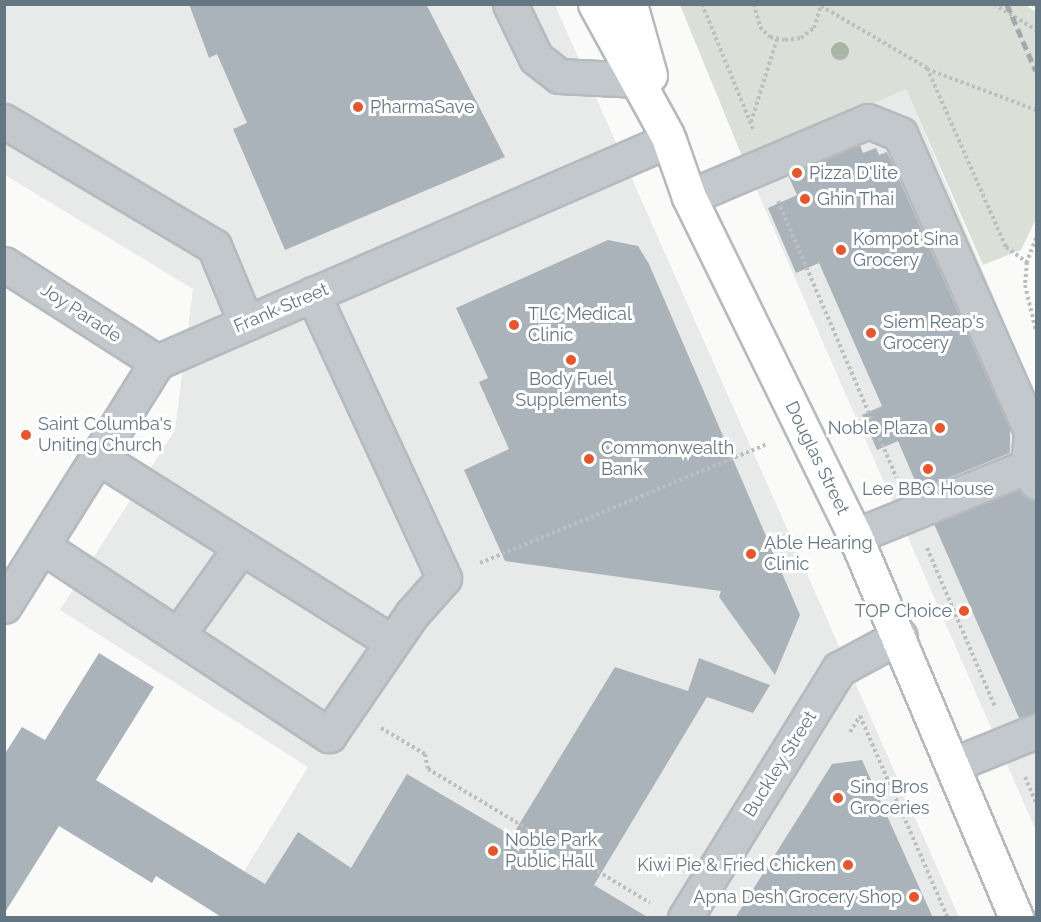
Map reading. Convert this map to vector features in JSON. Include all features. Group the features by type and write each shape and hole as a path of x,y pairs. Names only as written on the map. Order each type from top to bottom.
{"main road":[{"name":"Douglas Street","path":"595,4 668,138"},
{"name":"Douglas Street","path":"630,4 668,138 688,197 855,536 900,636 1016,918"}],"street":[{"path":"510,4 536,58 559,76 638,80"},
{"path":"4,121 214,246 246,323"},
{"path":"688,197 868,121 900,134 1031,431 1032,474 855,536"},
{"name":"Frank Street","path":"158,362 668,138"},
{"name":"Joy Parade","path":"4,264 158,362"},
{"path":"42,546 329,735 392,642 444,578 313,294"},
{"path":"4,606 158,362"},
{"path":"98,457 392,642"},
{"path":"178,635 241,547"},
{"name":"Buckley Street","path":"685,918 839,669 900,636"},
{"path":"952,765 1036,731"}],"path":[{"path":"702,4 751,123 763,165"},
{"path":"754,4 760,27 777,39 793,40 808,34 818,21 820,4"},
{"path":"994,4 1036,30"},
{"path":"751,123 777,39"},
{"path":"927,68 1036,110"},
{"path":"1036,238 1028,262 1025,285 1036,331"},
{"path":"444,578 804,429"},
{"path":"347,707 424,754 428,769 653,905"},
{"path":"848,735 860,716 948,918"}],"shaded area":[{"path":"1024,4 1036,12 1036,219 1021,250 983,265 906,89 744,161 680,5"},
{"path":"4,5 555,5 959,917 216,917 308,767 60,610 175,430 193,289 5,175"},
{"name":"Noble Plaza","path":"906,89 1036,397 1036,831 744,161"}],"building":[{"path":"189,4 426,4 505,157 285,250 233,129 247,123 217,54 209,58"},
{"name":"Noble Plaza","path":"860,145 863,153 876,148 879,155 887,152 1010,429 1010,453 919,490 898,441 877,450 862,415 882,406 819,263 796,273 768,208 797,195 788,175"},
{"path":"608,240 638,246 649,264 800,615 775,675 719,597 721,591 505,561 464,470 509,449 479,382 488,378 456,308"},
{"path":"1019,490 1026,498 1036,500 1036,713 1019,718 934,524"},
{"path":"99,653 154,687 96,780 265,884 298,832 351,868 407,774 512,836 615,667 688,691 699,658 770,685 753,713 707,697 594,885 649,918 223,918 156,876 152,883 59,826 4,914 4,755 22,727 45,740"},
{"path":"862,760 933,918 735,918 832,764"}],"railway":[{"path":"1007,4 1036,71"}],"place":[{"name":"PharmaSave","path":"358,107"},
{"name":"Pizza D'lite","path":"797,173"},
{"name":"Ghin Thai","path":"805,199"},
{"name":"Kompot Sina Grocery","path":"841,250"},
{"name":"TLC Medical Clinic","path":"514,325"},
{"name":"Siem Reap's Grocery","path":"871,333"},
{"name":"Body Fuel Supplements","path":"571,360"},
{"name":"Noble Plaza","path":"940,428"},
{"name":"Saint Columba's Uniting Church","path":"26,435"},
{"name":"Commonwealth Bank","path":"589,459"},
{"name":"Lee BBQ House","path":"928,469"},
{"name":"Able Hearing Clinic","path":"751,554"},
{"name":"TOP Choice","path":"964,611"},
{"name":"Sing Bros Groceries","path":"838,798"},
{"name":"Noble Park Public Hall","path":"493,851"},
{"name":"Kiwi Pie & Fried Chicken","path":"848,865"},
{"name":"Apna Desh Grocery Shop","path":"914,897"}]}
